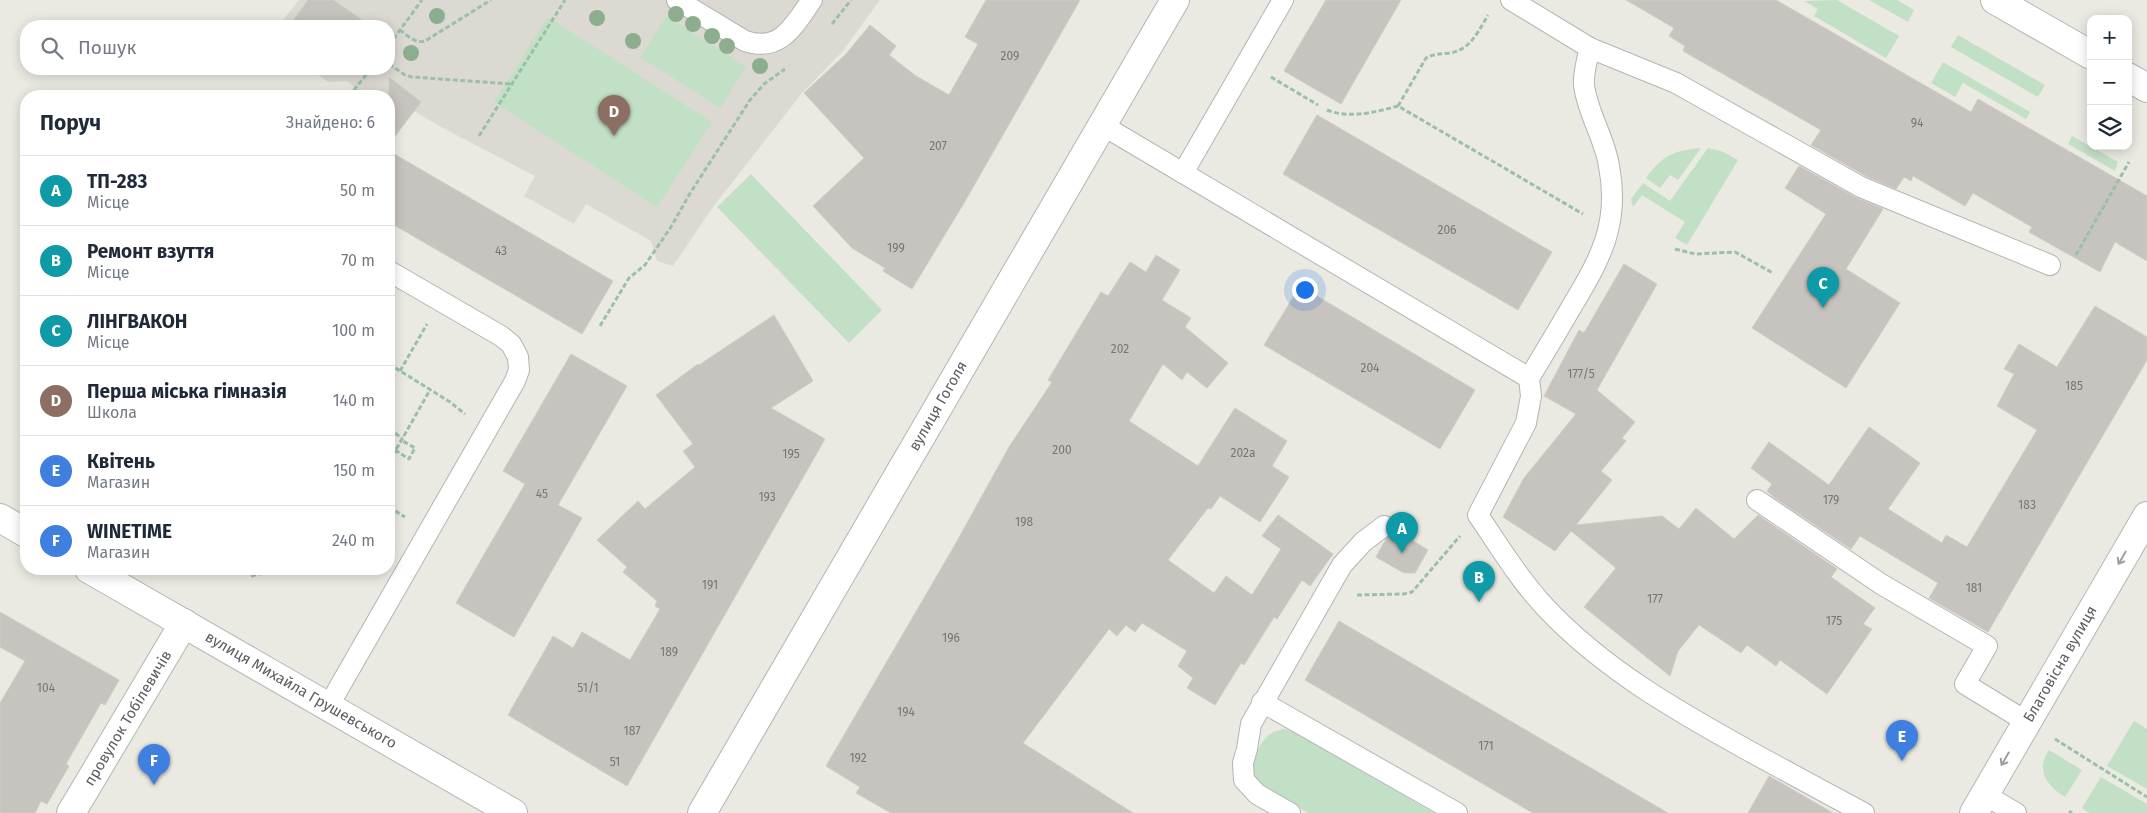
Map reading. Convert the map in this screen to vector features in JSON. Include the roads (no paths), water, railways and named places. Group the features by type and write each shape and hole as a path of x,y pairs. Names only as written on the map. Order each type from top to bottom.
{"street":[{"name":"вулиця Гоголя","path":"702,813 1175,0"},
{"path":"1995,0 2087,53"},
{"path":"2132,79 2147,88"},
{"name":"Благовісна вулиця","path":"1979,804 2147,516"},
{"path":"0,518 20,530"},
{"name":"вулиця Михайла Грушевського","path":"100,575 513,813"},
{"name":"провулок Тобілевичів","path":"71,813 184,623"}],"lane":[{"path":"677,0 745,40 762,44 778,40 788,32 812,0"},
{"path":"1183,173 1283,0"},
{"path":"1511,0 1590,48 1676,83 1860,187 2050,265"},
{"path":"1590,48 1584,86 1609,165 1613,210 1610,229 1597,263 1529,378 1531,396 1526,423 1478,515 1544,606 1572,634 1612,667 1646,691 1696,721 1864,813"},
{"path":"1102,124 1529,378"},
{"path":"328,705 488,429 515,381 519,370 518,357 511,344 501,336 395,275"},
{"path":"1757,500 1881,584 1987,646 1965,684 2027,722"},
{"path":"1290,813 1252,790 1244,780 1242,774 1250,728 1262,702 1342,565 1352,553 1384,526"},
{"path":"1262,702 1457,813"},
{"path":"1979,804 2016,813"}],"place":[{"name":"Перша міська гімназія","path":"614,136"},
{"name":"ЛІНГВАКОН","path":"1823,308"},
{"name":"ТП-283","path":"1402,553"},
{"name":"Ремонт взуття","path":"1479,602"},
{"name":"Квітень","path":"1902,761"},
{"name":"WINETIME","path":"154,785"}]}
